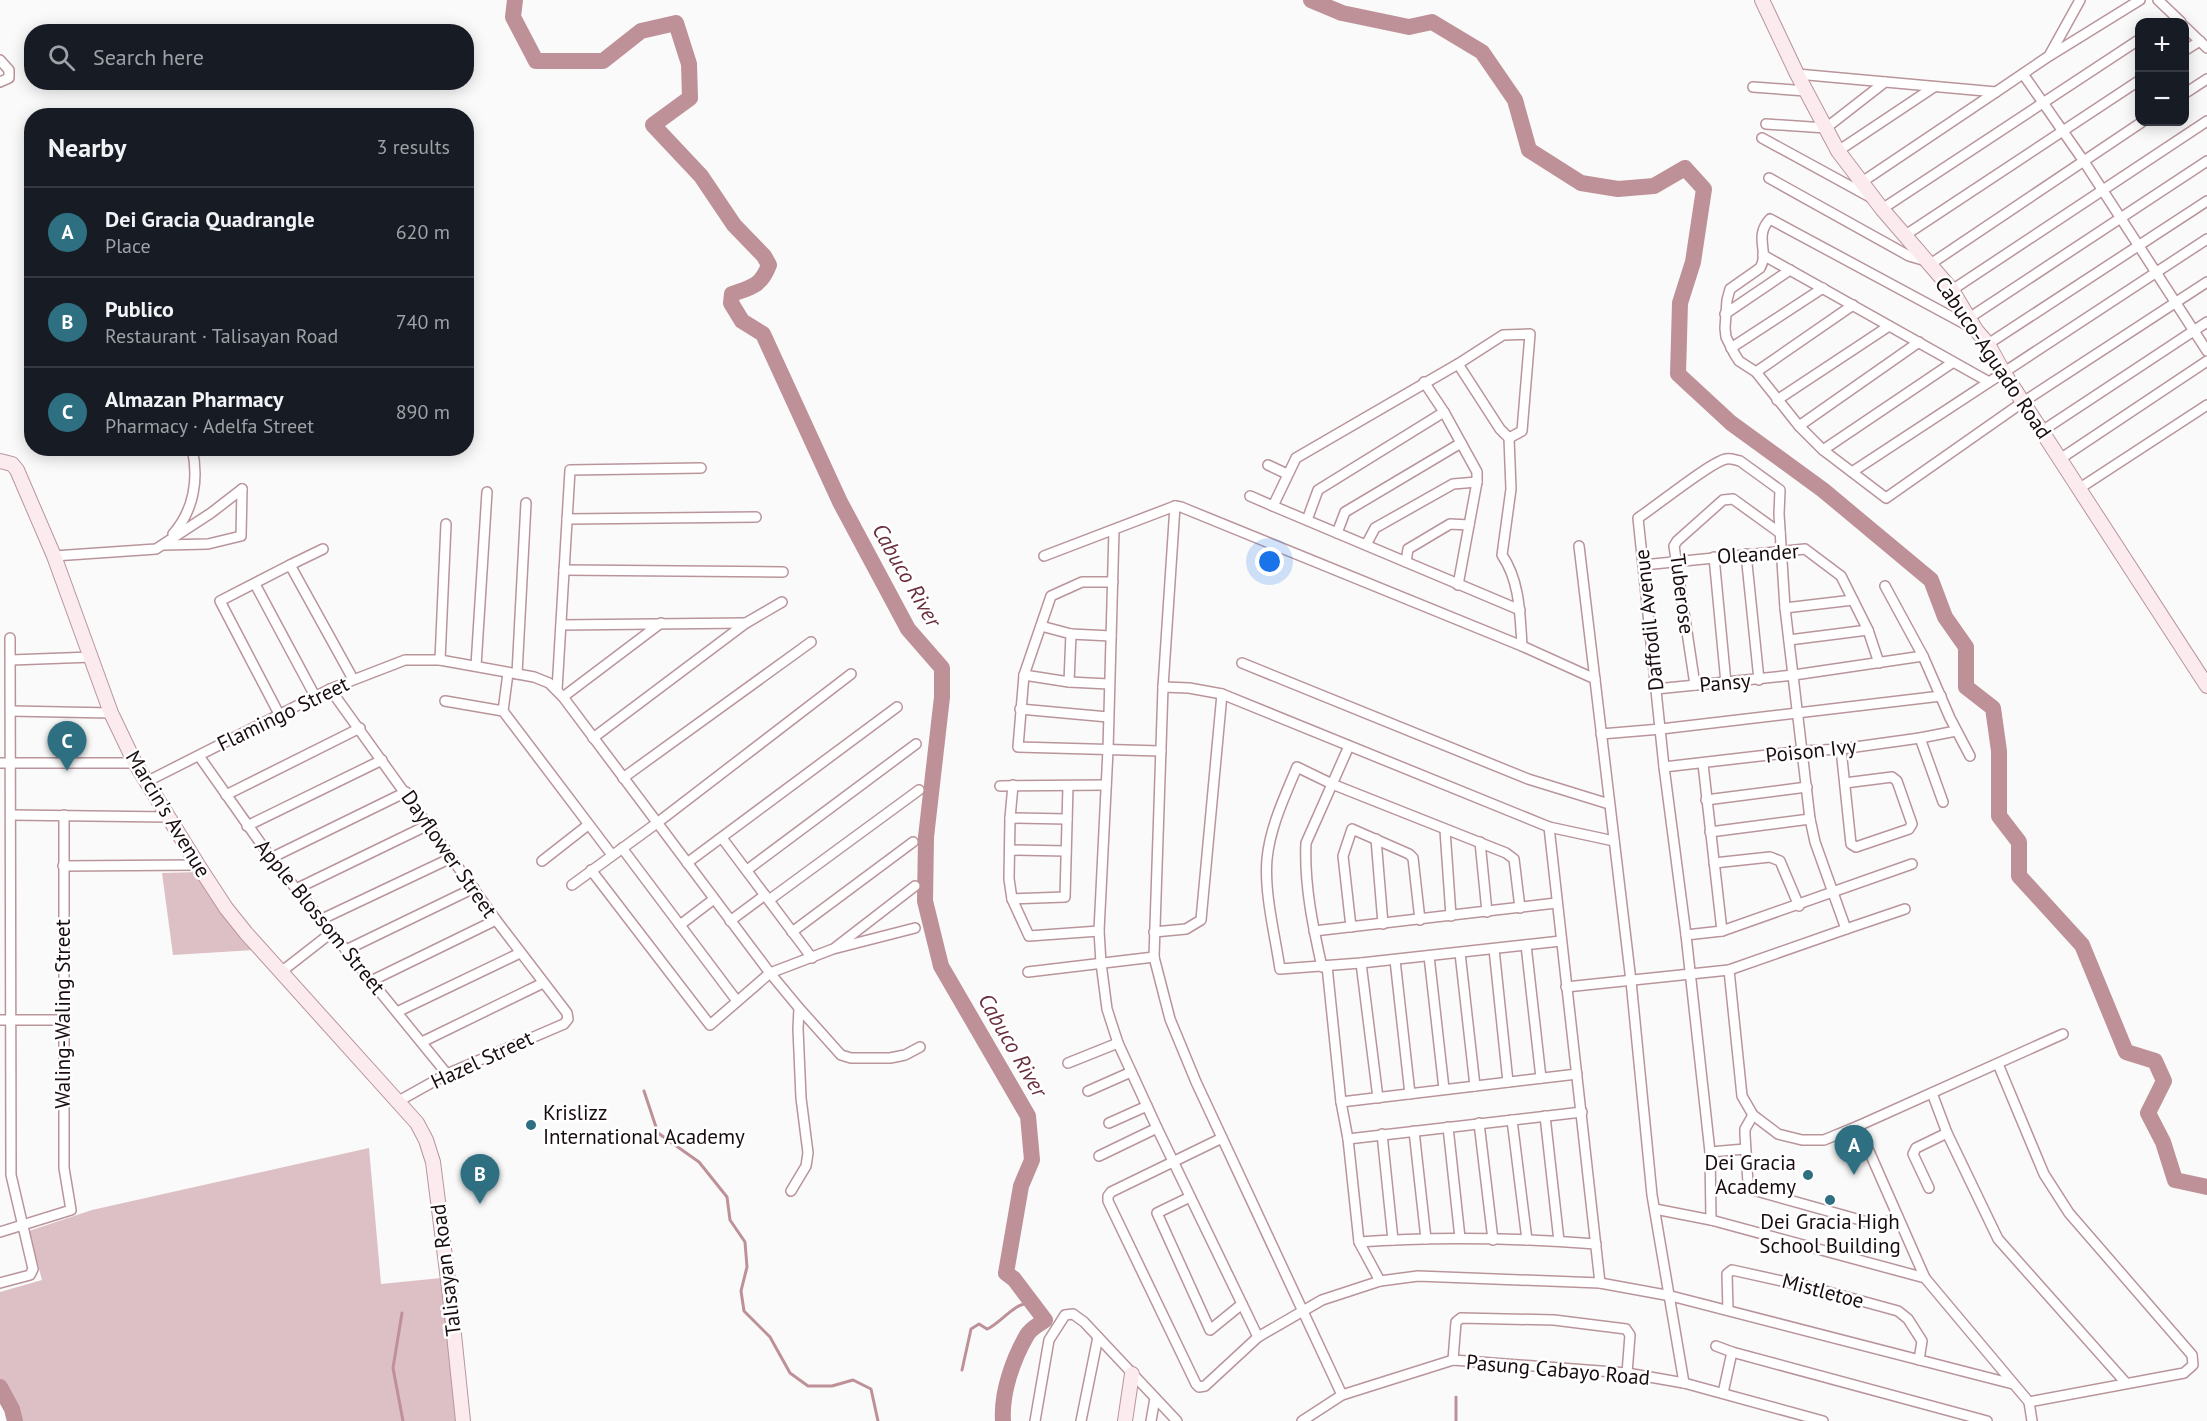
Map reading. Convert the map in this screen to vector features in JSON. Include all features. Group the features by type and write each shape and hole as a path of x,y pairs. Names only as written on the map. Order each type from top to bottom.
{"main road":[{"name":"Cabuco-Aguado Road","path":"1762,0 1797,74 1838,151 1904,236 1952,290 2207,686"},
{"name":"Marcin's Avenue","path":"0,461 12,464 18,470 54,556 111,713 135,763 198,865 226,908 417,1123"},
{"name":"Talisayan Road","path":"417,1123 426,1140 436,1180 463,1421"},
{"path":"1125,1421 1132,1374"}],"street":[{"path":"2049,56 2080,0"},
{"path":"1862,182 2049,56 2140,0"},
{"path":"2158,0 2175,18"},
{"path":"2189,31 2204,45 2189,50"},
{"path":"1762,138 1878,204 2043,103 2135,42"},
{"path":"0,60 9,70 9,78 0,82"},
{"path":"1797,74 1996,92"},
{"path":"2023,74 2083,160 2207,351"},
{"path":"2189,91 2207,79"},
{"path":"1766,124 1826,128 1885,82"},
{"path":"1904,236 2135,83"},
{"path":"1753,87 1806,91"},
{"path":"1838,151 1934,87"},
{"path":"1952,290 2207,121"},
{"path":"1769,178 1909,256 1927,263 2136,126"},
{"path":"2207,161 2120,217 1973,324 1770,219 1761,236 1763,264 1728,294 1725,314 1726,337 1739,361 1756,372 1799,426 1823,450 1886,498 2023,402 2207,282"},
{"path":"1988,344 2207,201"},
{"path":"1852,472 2207,238"},
{"path":"1763,255 1989,382"},
{"path":"1725,314 1790,270"},
{"path":"1731,348 1823,288"},
{"path":"1756,372 1853,305"},
{"path":"2042,431 2207,322"},
{"path":"1777,400 1889,326"},
{"path":"1273,506 1296,458 1458,364 1503,335 1530,334 1522,431 1509,438"},
{"path":"1799,426 1919,342"},
{"path":"2060,459 2207,361"},
{"path":"1823,450 1952,363"},
{"path":"1458,364 1500,429 1509,438 1511,489 1502,555 1512,569 1520,610 1522,646"},
{"path":"1424,382 1444,412 1477,472 1458,585"},
{"path":"2079,488 2207,405"},
{"path":"1307,520 1318,490 1444,412"},
{"path":"1337,533 1345,512 1461,443"},
{"path":"163,545 180,526 192,503 196,479 193,456"},
{"name":"Daffodil Avenue","path":"1711,1220 1710,1152 1686,935 1664,767 1638,518 1724,459 1740,461 1780,490 1780,533"},
{"path":"1268,465 1287,474"},
{"path":"701,468 570,470 561,625 560,694 770,973 841,1055 851,1058 890,1058 905,1055 920,1047"},
{"path":"1366,545 1375,528 1443,489 1453,484 1477,482"},
{"path":"54,556 150,550 163,545 220,507 242,489 241,536 208,544 163,545"},
{"path":"476,666 488,492"},
{"path":"1250,496 1520,610"},
{"name":"Tuberose","path":"1695,685 1674,546 1723,500 1733,499 1780,533"},
{"path":"503,711 512,674 526,503"},
{"path":"1174,506 1163,687 1154,957 1170,1019 1196,1082 1305,1311 1342,1395"},
{"path":"1044,556 1174,506 1186,508 1522,646 1595,679"},
{"path":"567,519 756,517"},
{"path":"440,660 446,524"},
{"path":"1406,562 1408,549 1450,524 1469,525"},
{"path":"1114,530 1108,750 1099,931 1107,1009 1118,1043 1131,1072 1258,1337"},
{"path":"1780,533 1785,608 1810,819 1815,842 1846,930"},
{"path":"1579,546 1631,981 1648,1159 1684,1383"},
{"path":"279,714 220,601 323,549"},
{"name":"Oleander","path":"1643,565 1805,549 1841,576 1868,630 1879,663"},
{"path":"1746,554 1759,680"},
{"path":"1714,557 1726,682"},
{"path":"290,565 353,679"},
{"path":"564,570 783,572"},
{"path":"1113,582 1083,582 1051,596 1024,675 1018,747 1161,751"},
{"path":"255,584 315,696"},
{"path":"1885,586 1923,656 1956,731 1970,756"},
{"path":"1785,608 1853,600"},
{"path":"593,738 746,623 782,602"},
{"path":"560,694 661,623"},
{"path":"561,625 746,623"},
{"path":"1041,626 1071,634 1111,636"},
{"path":"1789,640 1868,630"},
{"path":"1069,682 1071,634"},
{"path":"0,1283 30,1275 33,1269 11,1175 10,638"},
{"path":"623,778 811,642"},
{"name":"Pansy","path":"1656,689 1759,680 1923,656"},
{"path":"11,660 92,657"},
{"name":"Flamingo Street","path":"148,781 315,696 405,660 440,660 542,679 560,694"},
{"path":"1242,663 1528,778 1609,804"},
{"path":"572,885 657,823 851,674"},
{"path":"1024,675 1069,682 1109,684"},
{"path":"1163,687 1189,688 1222,694 1549,827 1614,841"},
{"name":"Dayflower Street","path":"330,689 520,953 567,1013 568,1019"},
{"path":"1154,932 1186,929 1200,920 1222,694"},
{"path":"1601,734 1941,696"},
{"path":"445,701 503,711 612,855"},
{"path":"687,863 897,707"},
{"path":"1020,709 1108,717"},
{"path":"11,711 111,713"},
{"path":"226,795 360,728"},
{"name":"Poison Ivy","path":"1664,767 1803,751 1841,749 1956,731"},
{"path":"1920,738 1943,802"},
{"path":"747,870 916,744"},
{"path":"1349,746 1306,843 1305,858 1314,931 1325,966 1359,1242 1380,1281"},
{"path":"1841,749 1851,844 1856,847 1909,829 1912,824 1897,781 1892,777 1845,783"},
{"name":"Apple Blossom Street","path":"199,756 271,858 447,1074"},
{"path":"247,826 382,760"},
{"path":"0,763 135,763"},
{"path":"1703,764 1722,931"},
{"path":"1520,908 1514,859 1506,853 1332,784 1297,767 1272,832 1267,860 1269,894 1281,969 1395,960 1561,941"},
{"path":"1000,786 1013,784 1106,786"},
{"path":"1013,784 1009,879 1012,899 1029,936 1099,931"},
{"path":"1012,899 1065,897 1068,786"},
{"path":"1706,800 1807,787"},
{"path":"730,921 767,898 919,790"},
{"path":"271,858 405,792"},
{"path":"11,815 169,816"},
{"name":"Waling-Waling Street","path":"22,1226 70,1212 71,1209 64,1168 64,815"},
{"path":"1010,818 1066,819"},
{"path":"1710,832 1810,819"},
{"path":"296,889 428,825"},
{"path":"542,861 588,825"},
{"path":"1549,827 1600,1283"},
{"path":"1352,927 1343,856 1352,829 1409,854 1413,858 1420,920"},
{"path":"1445,830 1451,916"},
{"path":"722,838 812,958"},
{"path":"1376,839 1383,924"},
{"path":"792,932 913,842"},
{"path":"1479,842 1487,912"},
{"path":"621,848 737,1001"},
{"path":"1010,850 1066,851"},
{"path":"1714,863 1770,857 1780,861 1799,906"},
{"path":"320,920 451,858"},
{"path":"1686,935 1722,931 1799,906 1912,864"},
{"path":"63,866 198,865"},
{"path":"591,870 710,1025 770,973 833,949 915,928"},
{"path":"833,949 915,886"},
{"path":"346,950 474,888"},
{"path":"680,925 714,899"},
{"path":"1314,931 1556,903"},
{"path":"1566,987 1729,970 1905,909"},
{"path":"371,981 496,920"},
{"path":"281,972 331,933"},
{"path":"1526,945 1541,1078"},
{"path":"1494,949 1508,1082"},
{"path":"397,1012 520,953"},
{"path":"1460,953 1475,1086"},
{"path":"1429,956 1444,1089"},
{"path":"1028,972 1154,957"},
{"path":"1395,960 1410,1094"},
{"path":"1361,963 1378,1098"},
{"path":"1729,970 1742,1096 1753,1115 1778,1134 1802,1140 1824,1140 2063,1034"},
{"path":"422,1042 543,983"},
{"path":"791,1191 806,1166 808,1153 801,1098 798,1029 800,1008"},
{"name":"Hazel Street","path":"396,1102 447,1074 564,1024 568,1019"},
{"path":"0,1020 63,1020"},
{"path":"1068,1063 1118,1043"},
{"path":"1998,1064 2044,1174 2069,1213 2192,1355 2193,1365 2184,1373 2029,1402"},
{"path":"1088,1091 1131,1072"},
{"path":"1341,1102 1577,1074"},
{"path":"1932,1093 1947,1133 1998,1239 2126,1383"},
{"path":"1109,1123 1147,1106"},
{"path":"1348,1139 1582,1112"},
{"path":"1753,1115 1745,1129 1748,1183 1753,1190 1872,1223 1898,1217"},
{"path":"1545,1116 1559,1241"},
{"path":"1512,1120 1527,1240"},
{"path":"1479,1123 1493,1240"},
{"path":"1858,1126 1924,1278 2029,1402 2032,1421"},
{"path":"1448,1127 1460,1238"},
{"path":"1099,1156 1157,1128"},
{"path":"1414,1131 1426,1239"},
{"path":"1929,1188 1913,1154 1916,1148 1947,1133"},
{"path":"1382,1134 1393,1240"},
{"path":"1222,1138 1111,1192 1108,1198 1199,1387 1205,1386 1258,1337 1322,1300 1380,1281 1418,1276 1600,1283 1671,1296 2013,1384"},
{"path":"1710,1152 1745,1149"},
{"path":"1190,1197 1157,1213 1210,1330 1242,1304"},
{"path":"1655,1209 1711,1220 1924,1278"},
{"path":"0,1232 22,1226"},
{"path":"1359,1242 1460,1238 1596,1244"},
{"name":"Mistletoe","path":"1728,1310 1727,1274 1732,1270 1814,1288 1898,1311 1908,1319 1923,1341 1919,1360"},
{"path":"1035,1421 1049,1340 1065,1315 1073,1314 1084,1322 1177,1421"},
{"path":"1453,1360 1456,1322 1461,1318 1554,1320 1626,1329 1630,1335 1627,1373"},
{"path":"1081,1421 1098,1337"},
{"path":"1716,1346 1987,1421"},
{"path":"1723,1393 1732,1352"},
{"name":"Pasung Cabayo Road","path":"1302,1421 1342,1395 1453,1360 1627,1373 1684,1383 1823,1421"},
{"path":"1151,1421 1155,1398"}],"shaded area":[{"path":"198,872 254,950 173,955 162,873"},
{"path":"369,1148 381,1284 441,1278 460,1421 18,1421 15,1409 0,1383 0,1292 42,1280 29,1231 92,1210"}],"waterway":[{"name":"Cabuco River","path":"515,0 513,17 536,61 603,61 641,31 676,23 689,64 690,98 653,125 701,176 734,225 764,256 769,265 759,282 732,294 731,303 742,321 763,334 840,502 908,629 942,668 942,697 926,837 925,901 941,966 1028,1116 1032,1160 1021,1186 1006,1273 1014,1279 1045,1320 1033,1328 1017,1355 1006,1388 1003,1421"},
{"path":"1311,0 1342,13 1409,27 1432,22 1482,52 1515,100 1529,150 1581,183 1618,189 1654,186 1685,168 1704,189 1693,262 1680,303 1678,374 1731,423 1823,490 1931,580 1945,617 1966,647 1966,687 1993,708 1999,751 1999,816 2019,842 2019,876 2082,945 2126,1052 2155,1061 2164,1081 2148,1113 2163,1142 2175,1180 2207,1187"},
{"path":"644,1091 658,1133 699,1162 727,1197 730,1220 745,1242 747,1267 741,1291 744,1311 770,1337 790,1373 808,1386 832,1386 853,1380 871,1389 878,1421"},
{"path":"962,1370 971,1329 979,1324 987,1329 1023,1304 1028,1304 1040,1313"},
{"path":"402,1313 393,1368 403,1421"},
{"path":"0,1387 12,1409 15,1421"},
{"path":"1456,1397 1456,1421"}],"place":[{"name":"Almazan Pharmacy","path":"67,771"},
{"name":"Krislizz International Academy","path":"531,1125"},
{"name":"Dei Gracia Academy","path":"1808,1175"},
{"name":"Dei Gracia Quadrangle","path":"1854,1175"},
{"name":"Dei Gracia High School Building","path":"1830,1200"},
{"name":"Publico","path":"480,1204"}]}
